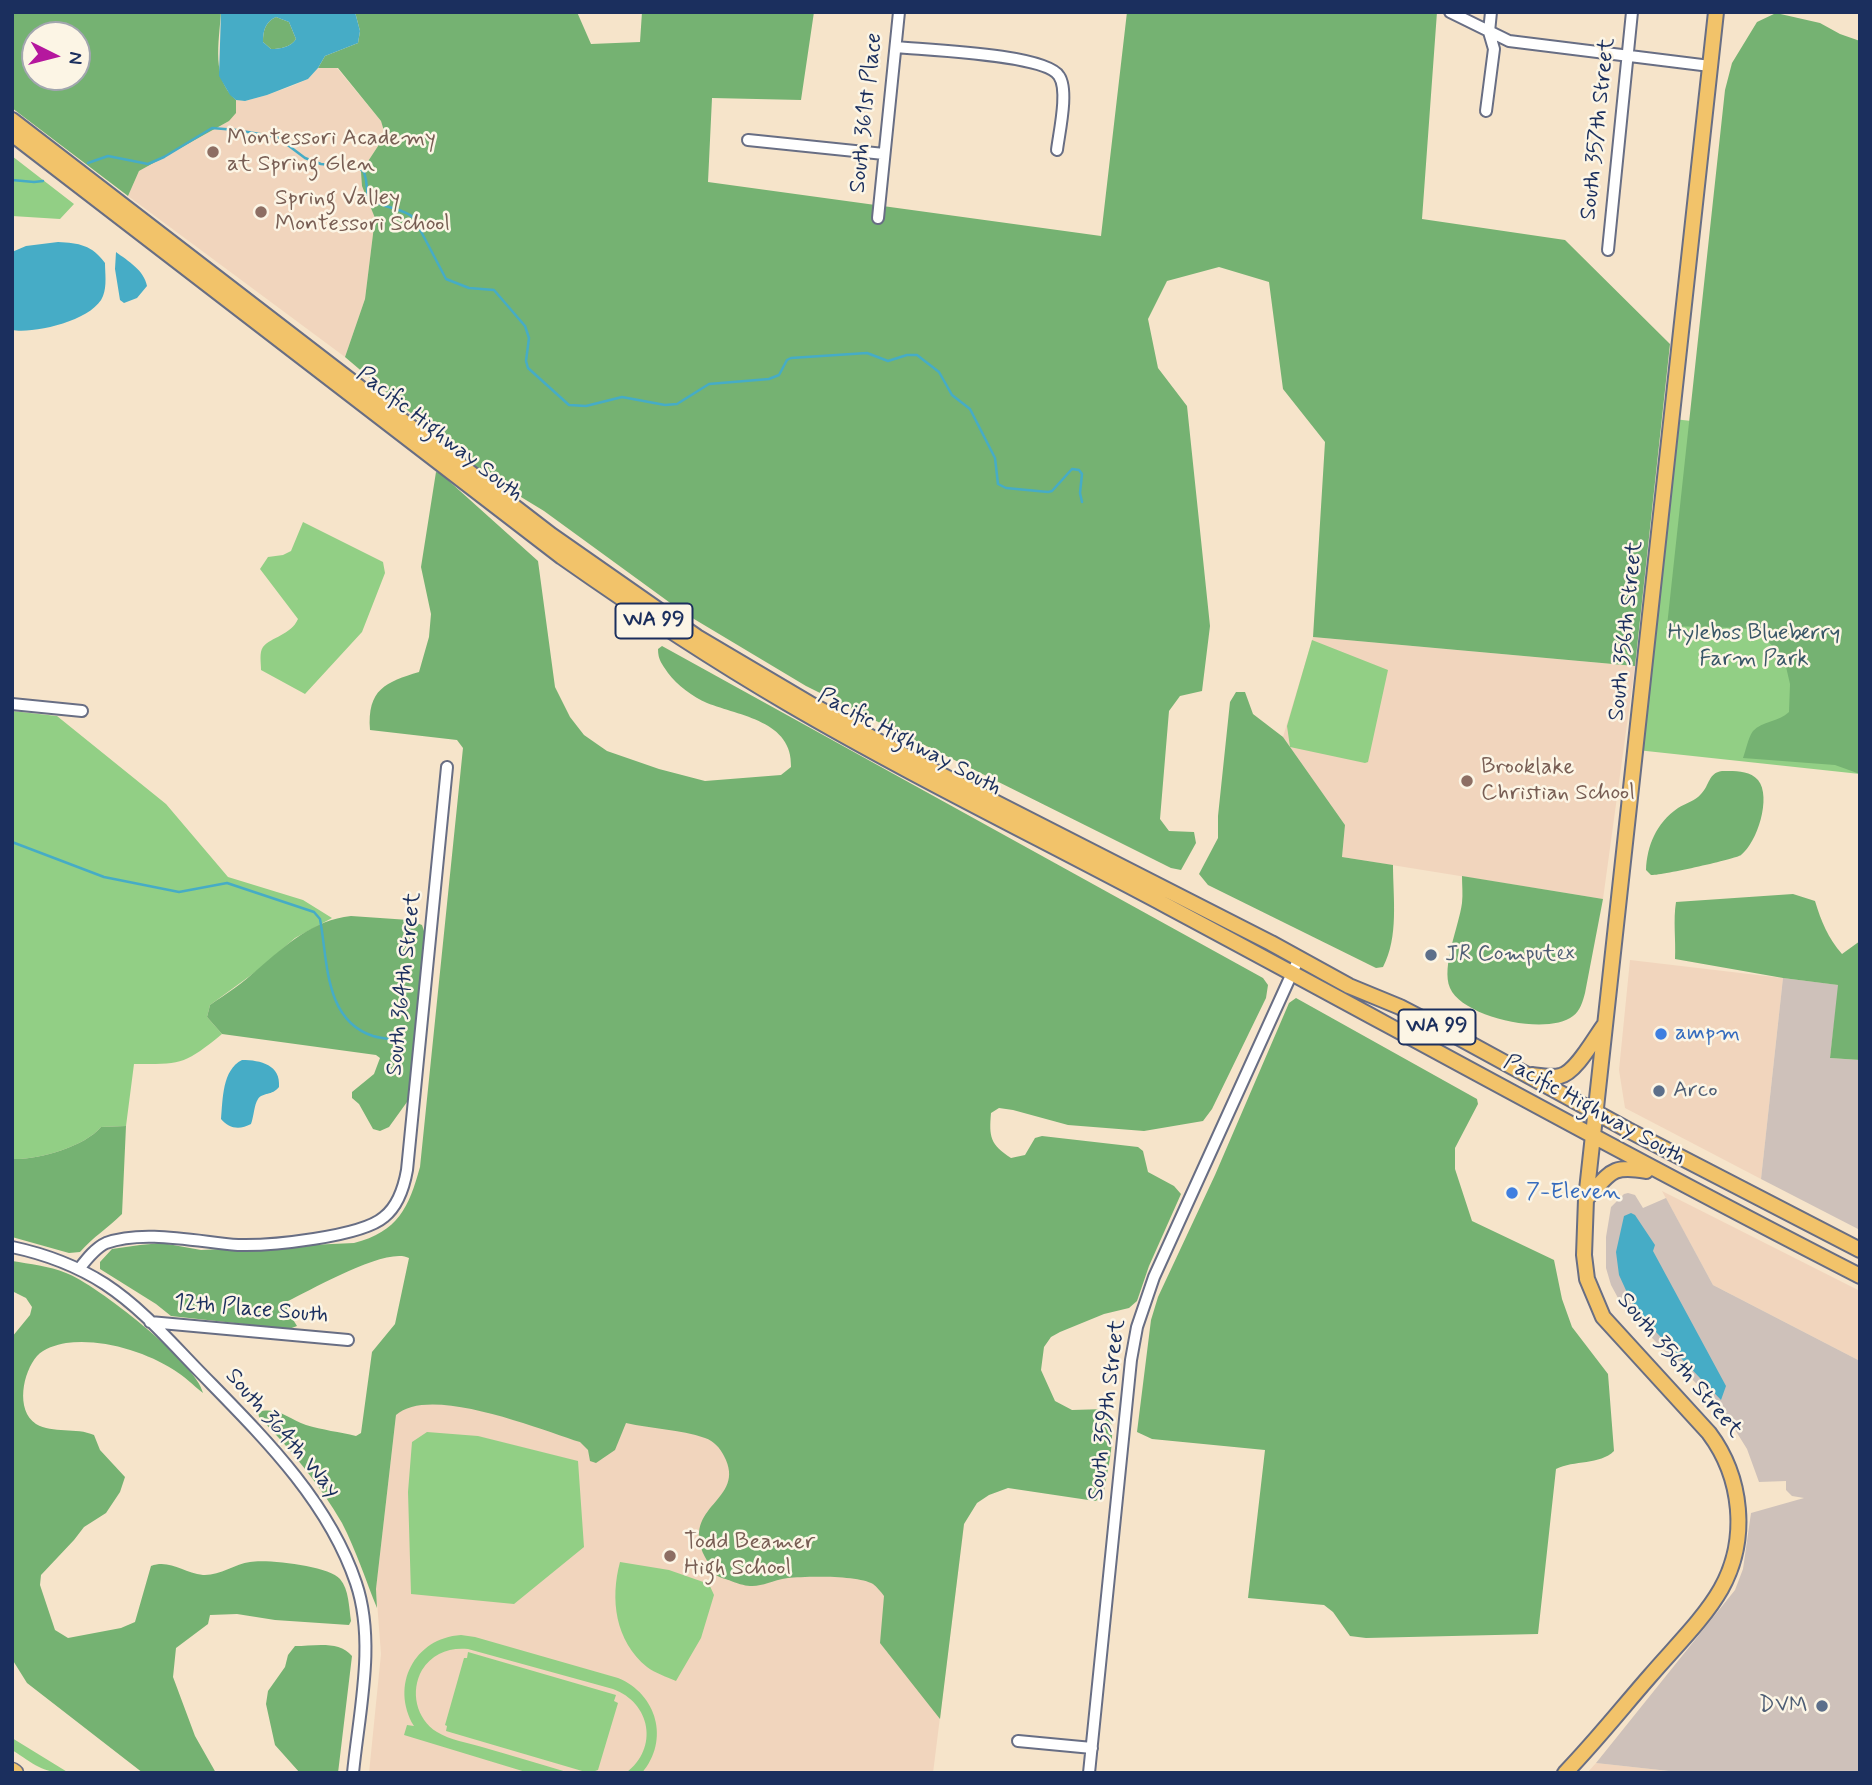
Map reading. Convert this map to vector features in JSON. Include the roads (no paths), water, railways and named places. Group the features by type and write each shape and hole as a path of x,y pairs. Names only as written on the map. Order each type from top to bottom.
{"main road":[{"name":"South 356th Street","path":"1565,1773 1691,1628 1720,1590 1732,1561 1738,1527 1735,1486 1722,1450 1603,1317 1587,1279 1586,1267 1586,1199 1598,1112 1716,12"},
{"name":"Pacific Highway South","path":"12,120 551,536 697,637 884,745 1271,943 1349,986 1411,1013 1860,1250"},
{"name":"Pacific Highway South","path":"12,134 492,505 650,618 723,665 849,738 1662,1174 1860,1276"},
{"path":"1522,1073 1559,1077 1567,1074 1606,1023"},
{"path":"1586,1199 1614,1171 1621,1168 1662,1174"}],"street":[{"name":"South 361st Place","path":"878,218 899,12"},
{"path":"1450,12 1520,44 1710,66"},
{"path":"1486,111 1494,49 1489,32 1491,12"},
{"name":"South 357th Street","path":"1608,250 1632,12"},
{"path":"896,47 1025,60 1049,67 1059,76 1063,87 1057,150"},
{"path":"748,140 884,154"},
{"path":"12,704 82,711"},
{"name":"South 364th Street","path":"79,1269 99,1247 116,1241 158,1238 255,1245 327,1236 373,1224 384,1217 395,1204 405,1183 407,1170 447,767"},
{"name":"South 359th Street","path":"1089,1773 1136,1327 1154,1277 1298,960"},
{"name":"South 364th Way","path":"12,1247 79,1269 140,1311 229,1402 295,1475 328,1520 356,1584 365,1648 353,1773"},
{"name":"12th Place South","path":"150,1322 348,1340"},
{"path":"1018,1741 1092,1748"}],"water":[{"path":"221,12 355,12 360,31 358,43 325,56 308,79 245,101 236,100 230,95 219,76","holes":["276,17 289,22 296,39 291,44 271,49 263,42 263,34 269,21"]},
{"path":"58,242 85,246 105,263 103,296 88,312 63,324 35,330 12,330 12,252 26,246"},
{"path":"116,252 139,271 147,286 137,298 124,303 120,300 115,269"},
{"path":"242,1060 268,1065 277,1073 279,1087 258,1099 251,1124 235,1128 221,1119 222,1103 227,1078 235,1065"},
{"path":"1631,1213 1655,1245 1653,1251 1726,1386 1721,1400 1635,1310 1619,1275 1616,1252 1624,1216"}],"waterway":[{"path":"88,163 108,156 148,164 212,128 277,137 305,158 321,164 359,168 364,172 368,198 414,218 446,279 469,288 494,290 525,326 529,338 526,361 528,368 569,405 586,406 622,397 665,405 677,404 709,384 769,379 779,375 787,360 791,358 867,353 888,361 917,355 939,372 952,395 970,409 995,458 998,484 1006,488 1048,492 1072,469 1079,470 1082,474 1082,502"},
{"path":"12,180 43,181"},
{"path":"12,842 104,877 179,892 227,883 314,912 320,919 331,987 345,1017 357,1028 373,1036 405,1041"}],"place":[{"name":"Montessori Academy at Spring Glen","path":"213,152"},
{"name":"Spring Valley Montessori School","path":"261,212"},
{"name":"Brooklake Christian School","path":"1467,781"},
{"name":"JR Computex","path":"1431,955"},
{"name":"ampm","path":"1661,1034"},
{"name":"Arco","path":"1659,1091"},
{"name":"7-Eleven","path":"1512,1193"},
{"name":"Todd Beamer High School","path":"670,1556"},
{"name":"DVM","path":"1822,1706"}],"park label":[{"name":"Hylebos Blueberry Farm Park","path":"1754,647"}]}
